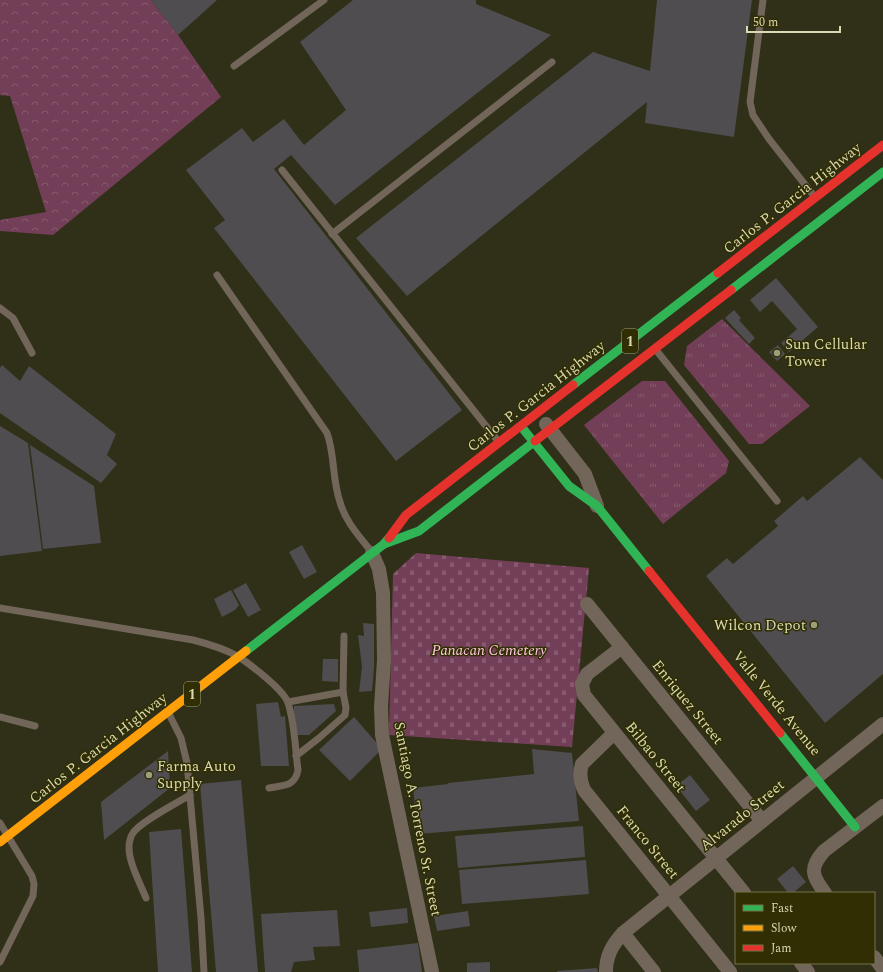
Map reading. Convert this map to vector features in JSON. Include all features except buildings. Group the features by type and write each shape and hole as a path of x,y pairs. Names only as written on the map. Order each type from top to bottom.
{"main road":[{"name":"Carlos P. Garcia Highway","path":"384,544 419,531 506,451 521,425 883,145"},
{"name":"Carlos P. Garcia Highway","path":"0,842 384,544 406,515 506,451 534,442 883,172"},
{"name":"Valle Verde Avenue","path":"521,425 569,486 597,506 855,827"}],"street":[{"name":"Valle Verde Avenue","path":"538,412 550,430 585,474 597,506"},
{"path":"559,474 575,461"},
{"name":"Santiago A. Torreno Sr. Street","path":"372,553 379,569 383,593 384,660 381,707 382,735 432,972"},
{"name":"Enriquez Street","path":"587,604 762,821"},
{"name":"Bilbao Street","path":"622,647 586,674 582,684 584,695 743,892"},
{"name":"Alvarado Street","path":"606,972 607,958 617,940 623,933 883,724"},
{"name":"Franco Street","path":"614,733 582,764 580,774 582,786 730,972"},
{"path":"824,892 814,877 815,864 824,851 883,806"},
{"path":"623,933 654,972"},
{"path":"875,958 883,968"},
{"path":"802,964 808,972"}],"lane":[{"path":"234,66 324,0"},
{"path":"763,0 750,102 753,115 769,139 816,197"},
{"path":"332,234 552,62"},
{"path":"282,170 506,451"},
{"path":"217,275 327,433 331,444 337,491 343,512 372,553"},
{"path":"0,308 13,318 32,353"},
{"path":"655,348 777,501"},
{"path":"0,608 193,640 214,645 239,657 283,693 288,702 298,770 292,783 269,788"},
{"path":"296,756 345,715 344,636"},
{"path":"288,702 344,692"},
{"path":"168,712 181,738 187,763 201,918 204,972"},
{"path":"0,717 35,726"},
{"path":"146,898 130,858 129,840 133,832 142,825 190,795"},
{"path":"0,823 32,876 34,884 33,896 0,962"}],"green space":[{"path":"0,0 151,0 178,35 221,97 53,235 0,231 0,220 46,212 10,96 0,95"},
{"path":"722,319 810,406 762,444 749,444 684,365 687,346"},
{"path":"642,381 665,381 729,461 726,473 663,524 584,425"},
{"name":"Panacan Cemetery","path":"416,553 589,568 572,747 389,735 393,574"}],"traffic: fast":[{"path":"731,290 883,172"},
{"path":"573,385 718,273"},
{"path":"524,430 569,486 597,506 649,571"},
{"path":"384,544 419,531 535,441"},
{"path":"246,651 384,544 389,538"},
{"path":"780,733 855,827"}],"traffic: slow":[{"path":"0,842 246,651"}],"traffic: jam":[{"path":"718,273 883,145"},
{"path":"535,441 731,290"},
{"path":"389,538 406,515 573,385"},
{"path":"649,571 780,733"}],"place":[{"name":"Sun Cellular Tower","path":"777,353"},
{"name":"Wilcon Depot","path":"814,625"},
{"name":"Farma Auto Supply","path":"149,775"}]}
